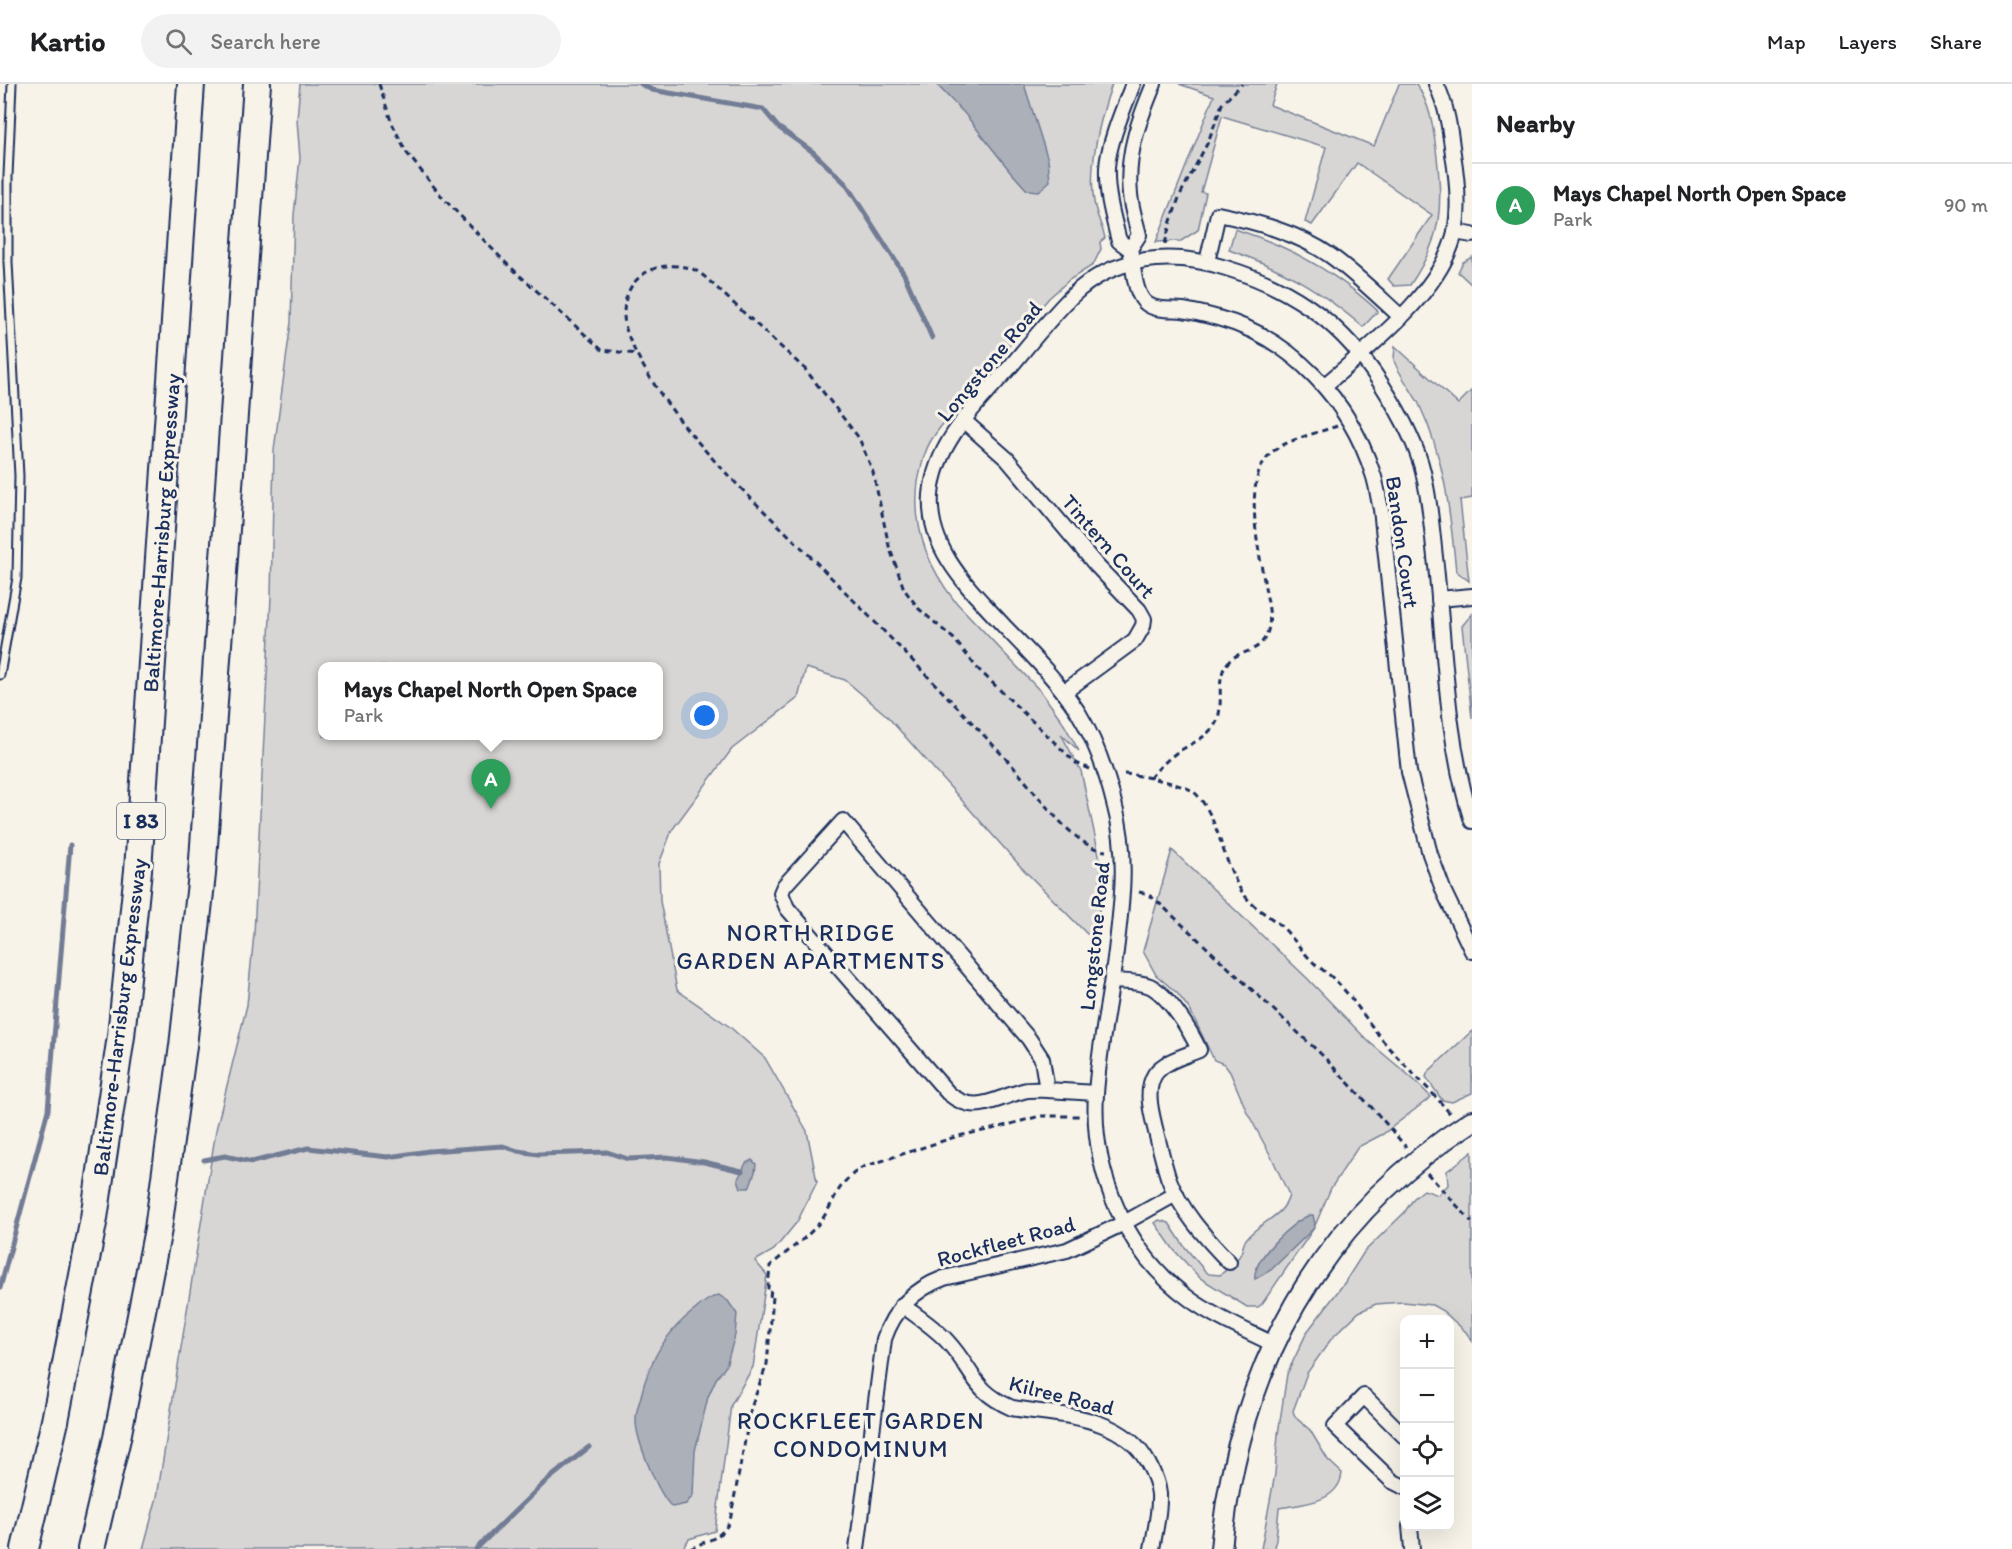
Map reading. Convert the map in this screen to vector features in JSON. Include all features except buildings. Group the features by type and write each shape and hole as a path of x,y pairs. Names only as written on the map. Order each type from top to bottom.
{"highway":[{"name":"Baltimore-Harrisburg Expressway","path":"25,1549 55,1421 89,1241 121,1036 139,858 191,84"},
{"path":"91,1549 117,1438 158,1229 183,1046 204,851 257,84"}],"main road":[{"path":"1221,1549 1225,1505 1236,1451 1254,1390 1273,1344 1300,1296 1327,1254 1370,1204 1416,1161 1467,1125"}],"street":[{"path":"1133,84 1107,166 1108,190 1119,241 1131,255 1139,235 1130,195 1129,161 1132,143 1154,84"},
{"path":"1324,386 1401,317 1434,279 1455,232 1456,170 1447,112 1436,84"},
{"path":"1207,262 1218,214 1261,224 1292,235 1329,255 1363,281 1401,317"},
{"path":"1455,232 1472,236"},
{"name":"Longstone Road","path":"1273,1344 1217,1317 1188,1298 1165,1277 1144,1254 1124,1223 1108,1190 1096,1131 1096,1093 1123,890 1123,852 1107,776 1094,741 1078,712 1044,668 951,566 939,542 932,520 931,500 934,475 943,453 963,420 1063,306 1094,278 1131,255 1207,262 1259,278 1284,291 1334,326 1361,354 1402,418 1420,463 1429,501 1451,713 1463,788 1471,814"},
{"name":"Bandon Court","path":"1131,255 1138,291 1149,306 1183,310 1220,319 1248,328 1277,344 1324,386 1350,423 1374,475 1380,509 1409,772 1430,854 1444,892 1472,951"},
{"name":"Tintern Court","path":"963,420 1007,459 1096,565 1139,610 1144,619 1136,640 1064,692"},
{"path":"1439,599 1472,596"},
{"path":"1047,1090 1042,1059 1029,1039 843,821 784,886 781,893 787,908 948,1093 958,1102 969,1105 982,1104 1026,1090 1096,1093"},
{"path":"1112,981 1140,983 1152,987 1185,1023 1199,1050 1166,1065 1157,1072 1151,1082 1150,1108 1164,1164 1176,1194 1200,1230 1229,1262"},
{"name":"Rockfleet Road","path":"857,1549 884,1339 890,1323 902,1305 929,1284 944,1278 1067,1250 1124,1223 1176,1194"},
{"name":"Kilree Road","path":"902,1305 948,1342 972,1378 985,1393 998,1402 1012,1408 1107,1425 1123,1433 1135,1444 1154,1475 1159,1493 1158,1516 1152,1549"},
{"path":"1400,1432 1364,1396 1335,1426 1392,1481 1400,1485"},
{"path":"1410,1531 1412,1549"}],"lane":[{"path":"0,675 17,578 19,476 8,251 12,84"}],"path":[{"path":"379,84 391,121 406,152 443,198 506,263 602,350 637,354"},
{"path":"1162,257 1180,195 1208,142 1222,104 1242,84"},
{"path":"1106,851 1089,846 1066,827 1011,764 919,666 698,442 662,396 626,332 624,316 626,295 634,281 652,268 691,268 705,277 805,369 859,438 873,472 893,557 904,589 919,609 954,639 978,669 1076,763 1107,776"},
{"path":"1150,778 1161,765 1198,741 1215,723 1219,713 1222,674 1227,664 1237,656 1258,647 1266,637 1269,612 1254,514 1257,480 1262,464 1270,453 1280,447 1350,423"},
{"path":"1124,774 1185,786 1193,791 1202,801 1236,882 1246,898 1282,926 1314,963 1335,980 1390,1049 1438,1099 1467,1125"},
{"path":"1139,892 1148,894 1158,902 1322,1055 1395,1132 1416,1161 1472,1222"},
{"path":"690,1549 724,1533 730,1521 751,1408 767,1364 773,1297 770,1298 771,1288 768,1288 770,1266 820,1222 839,1186 863,1167 958,1136 1040,1116 1080,1116"}],"shaded area":[{"path":"300,84 1112,84 1099,127 1094,158 1094,202 1105,238 1100,242 1101,249 1093,265 1069,280 1049,298 937,432 923,460 917,499 917,514 924,545 944,587 1042,693 1062,721 1079,751 1061,734 1081,771 1101,864 1099,911 1094,934 1087,934 1021,867 886,715 845,680 806,668 798,698 732,749 672,830 659,864 660,901 677,990 730,1027 765,1058 807,1131 817,1182 797,1222 774,1250 755,1261 767,1275 753,1367 731,1405 715,1531 689,1539 682,1549 143,1549 157,1497 216,1130 247,1005 254,934 271,597 274,450 291,322 294,215 300,158 297,120"},
{"path":"936,84 1024,84 1048,160 1050,181 1039,191 1027,190 965,114"},
{"path":"1179,84 1277,84 1270,105 1374,146 1399,84 1416,84 1425,99 1432,123 1440,204 1435,236 1421,268 1410,285 1394,286 1388,279 1432,215 1357,163 1312,225 1305,222 1326,147 1222,116 1201,192 1206,193 1198,230 1181,241 1156,242 1214,96"},
{"path":"1235,229 1293,252 1329,272 1378,311 1363,327 1331,301 1300,281 1268,265 1229,250"},
{"path":"1472,257 1472,285 1458,272 1463,262"},
{"path":"1395,346 1458,404 1472,390 1472,498 1460,500 1469,581 1456,571 1449,506 1441,465 1419,404 1395,364"},
{"path":"1472,614 1472,718 1462,626"},
{"path":"1172,850 1307,978 1368,1041 1431,1097 1383,1134 1358,1147 1331,1188 1314,1228 1258,1307 1247,1307 1200,1278 1174,1250 1155,1223 1159,1220 1169,1223 1205,1271 1209,1274 1220,1275 1238,1258 1252,1232 1282,1209 1289,1195 1247,1112 1230,1072 1224,1064 1214,1060 1190,1010 1177,993 1156,975 1143,951"},
{"path":"1472,1031 1472,1093 1452,1102 1442,1100 1426,1077 1428,1072"},
{"path":"1472,1152 1472,1341 1454,1321 1454,1315 1447,1315 1432,1305 1403,1302 1376,1304 1359,1312 1332,1338 1307,1373 1293,1411 1295,1417 1310,1430 1328,1460 1342,1473 1339,1483 1334,1491 1318,1500 1279,1508 1275,1549 1261,1549 1275,1474 1287,1374 1307,1332 1345,1282 1364,1252 1404,1213 1414,1198 1424,1190 1438,1195 1448,1185 1447,1171"},
{"path":"752,1160 756,1164 749,1188 741,1188 738,1179 746,1163"},
{"path":"1313,1215 1315,1224 1313,1229 1271,1270 1255,1279 1256,1271 1266,1252 1293,1225"},
{"path":"719,1295 728,1301 737,1314 735,1335 726,1366 716,1379 708,1397 695,1451 693,1495 686,1504 672,1507 660,1490 643,1452 637,1428 637,1410 644,1383 660,1348 685,1318 701,1305"}],"waterway":[{"path":"641,84 652,90 763,109 778,127 813,152 846,184 904,274 932,338"},
{"path":"0,1288 48,1110 70,845"},
{"path":"204,1160 225,1156 252,1162 308,1148 388,1157 429,1151 503,1146 538,1154 607,1152 628,1159 667,1157 704,1162 742,1171"},
{"path":"476,1549 545,1482 589,1447"}],"place":[{"name":"Mays Chapel North Open Space","path":"491,809"}],"district":[{"name":"NORTH RIDGE GARDEN APARTMENTS","path":"811,947"},
{"name":"ROCKFLEET GARDEN CONDOMINUM","path":"861,1435"}]}
